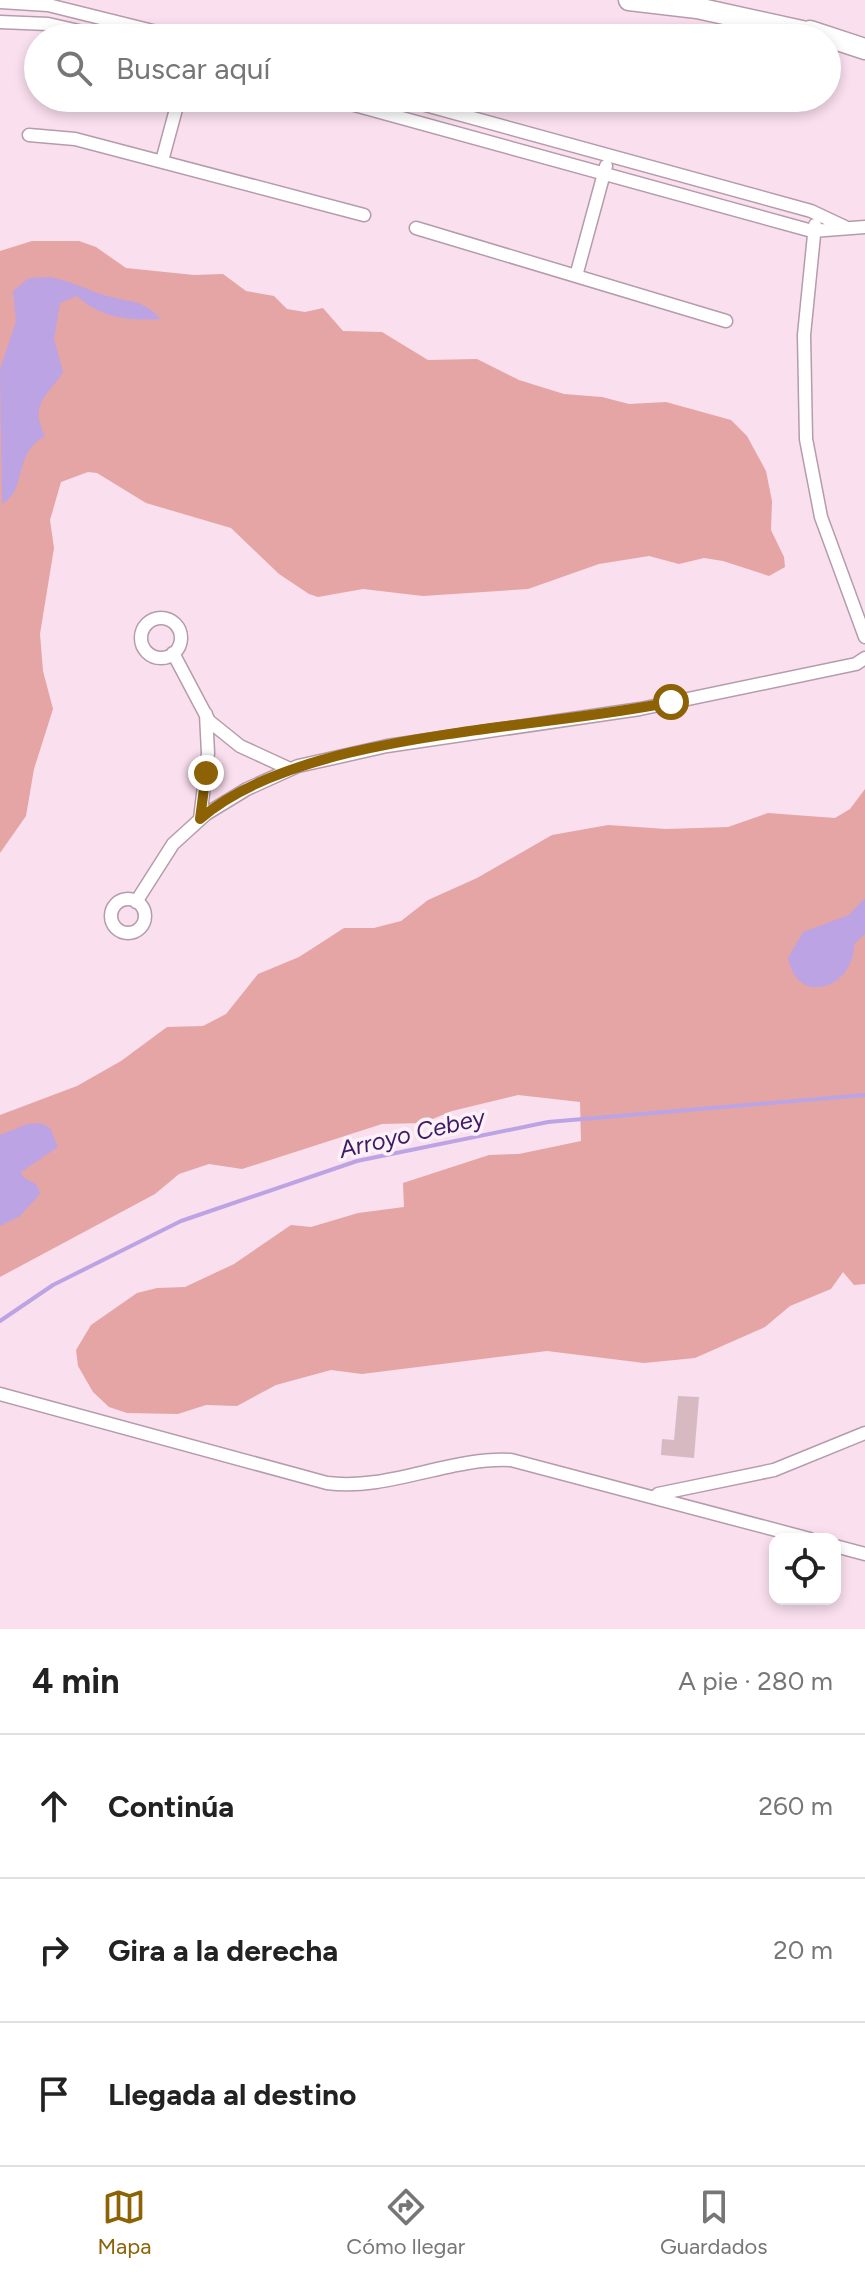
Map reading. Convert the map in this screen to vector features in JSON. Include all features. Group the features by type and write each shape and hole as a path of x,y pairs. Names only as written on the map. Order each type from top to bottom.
{"main road":[{"path":"629,0 697,8 770,24"},
{"path":"711,0 786,24"},
{"path":"841,42 865,49"}],"street":[{"path":"0,2 48,5 125,24"},
{"path":"0,22 48,24"},
{"path":"162,161 175,112"},
{"path":"380,112 812,231 865,227"},
{"path":"451,112 819,215 848,229"},
{"path":"29,135 75,139 364,215"},
{"path":"576,276 608,155"},
{"path":"819,215 812,231 804,335 806,439 821,517 865,637"},
{"path":"416,228 726,321"},
{"path":"173,653 206,714 240,746 290,769"},
{"path":"136,902 173,844 200,819 247,789 290,769 387,746 640,709 856,664 865,658"},
{"path":"200,819 208,753 206,714"},
{"path":"0,1394 327,1483 376,1482 481,1458 511,1460 788,1533"},
{"path":"652,1495 774,1470 865,1433"},
{"path":"841,1548 865,1554"}],"shaded area":[{"path":"32,241 79,241 96,247 126,268 194,275 223,274 246,291 274,296 287,309 305,312 323,308 343,331 382,332 428,360 477,359 519,380 564,394 602,397 629,404 666,402 731,420 747,436 766,471 772,501 771,530 784,557 785,567 769,576 723,561 704,558 679,564 649,556 599,564 528,589 423,596 363,589 318,597 279,574 231,528 146,503 97,473 88,472 61,482 50,520 54,548 40,634 43,671 53,709 34,769 26,816 0,853 0,251"},
{"path":"49,277 141,304 161,319 116,316 95,309 77,296 60,303 54,339 63,372 40,407 40,425 45,436 28,452 15,490 2,504 0,369 16,321 13,291 29,278"},
{"path":"865,789 865,1284 854,1285 843,1272 831,1289 790,1306 765,1327 695,1358 644,1363 547,1351 362,1374 331,1370 276,1385 237,1406 206,1405 178,1414 127,1413 109,1407 93,1392 78,1366 76,1350 91,1325 137,1293 157,1288 185,1287 234,1264 291,1225 311,1227 358,1213 404,1207 403,1183 489,1155 519,1154 581,1141 580,1102 518,1095 452,1111 423,1123 382,1124 242,1169 209,1164 179,1174 155,1194 0,1277 0,1115 77,1086 121,1061 167,1027 203,1026 226,1014 258,974 299,957 344,928 374,928 401,921 428,900 477,878 552,835 608,825 666,829 728,827 768,813 835,818 850,809"},
{"path":"865,898 865,934 854,944 846,971 826,986 803,984 794,974 788,958 803,932 849,915"},
{"path":"41,1123 50,1128 58,1147 21,1172 23,1177 37,1185 40,1194 20,1216 0,1226 0,1135 27,1124"}],"building":[{"path":"678,1396 699,1397 694,1458 661,1455 662,1439 674,1440"}],"waterway":[{"name":"Arroyo Cebey","path":"0,1321 53,1285 181,1221 357,1161 548,1122 865,1095"}],"route":[{"path":"206,773 200,819 247,789 298,766 387,746 671,702"}]}
